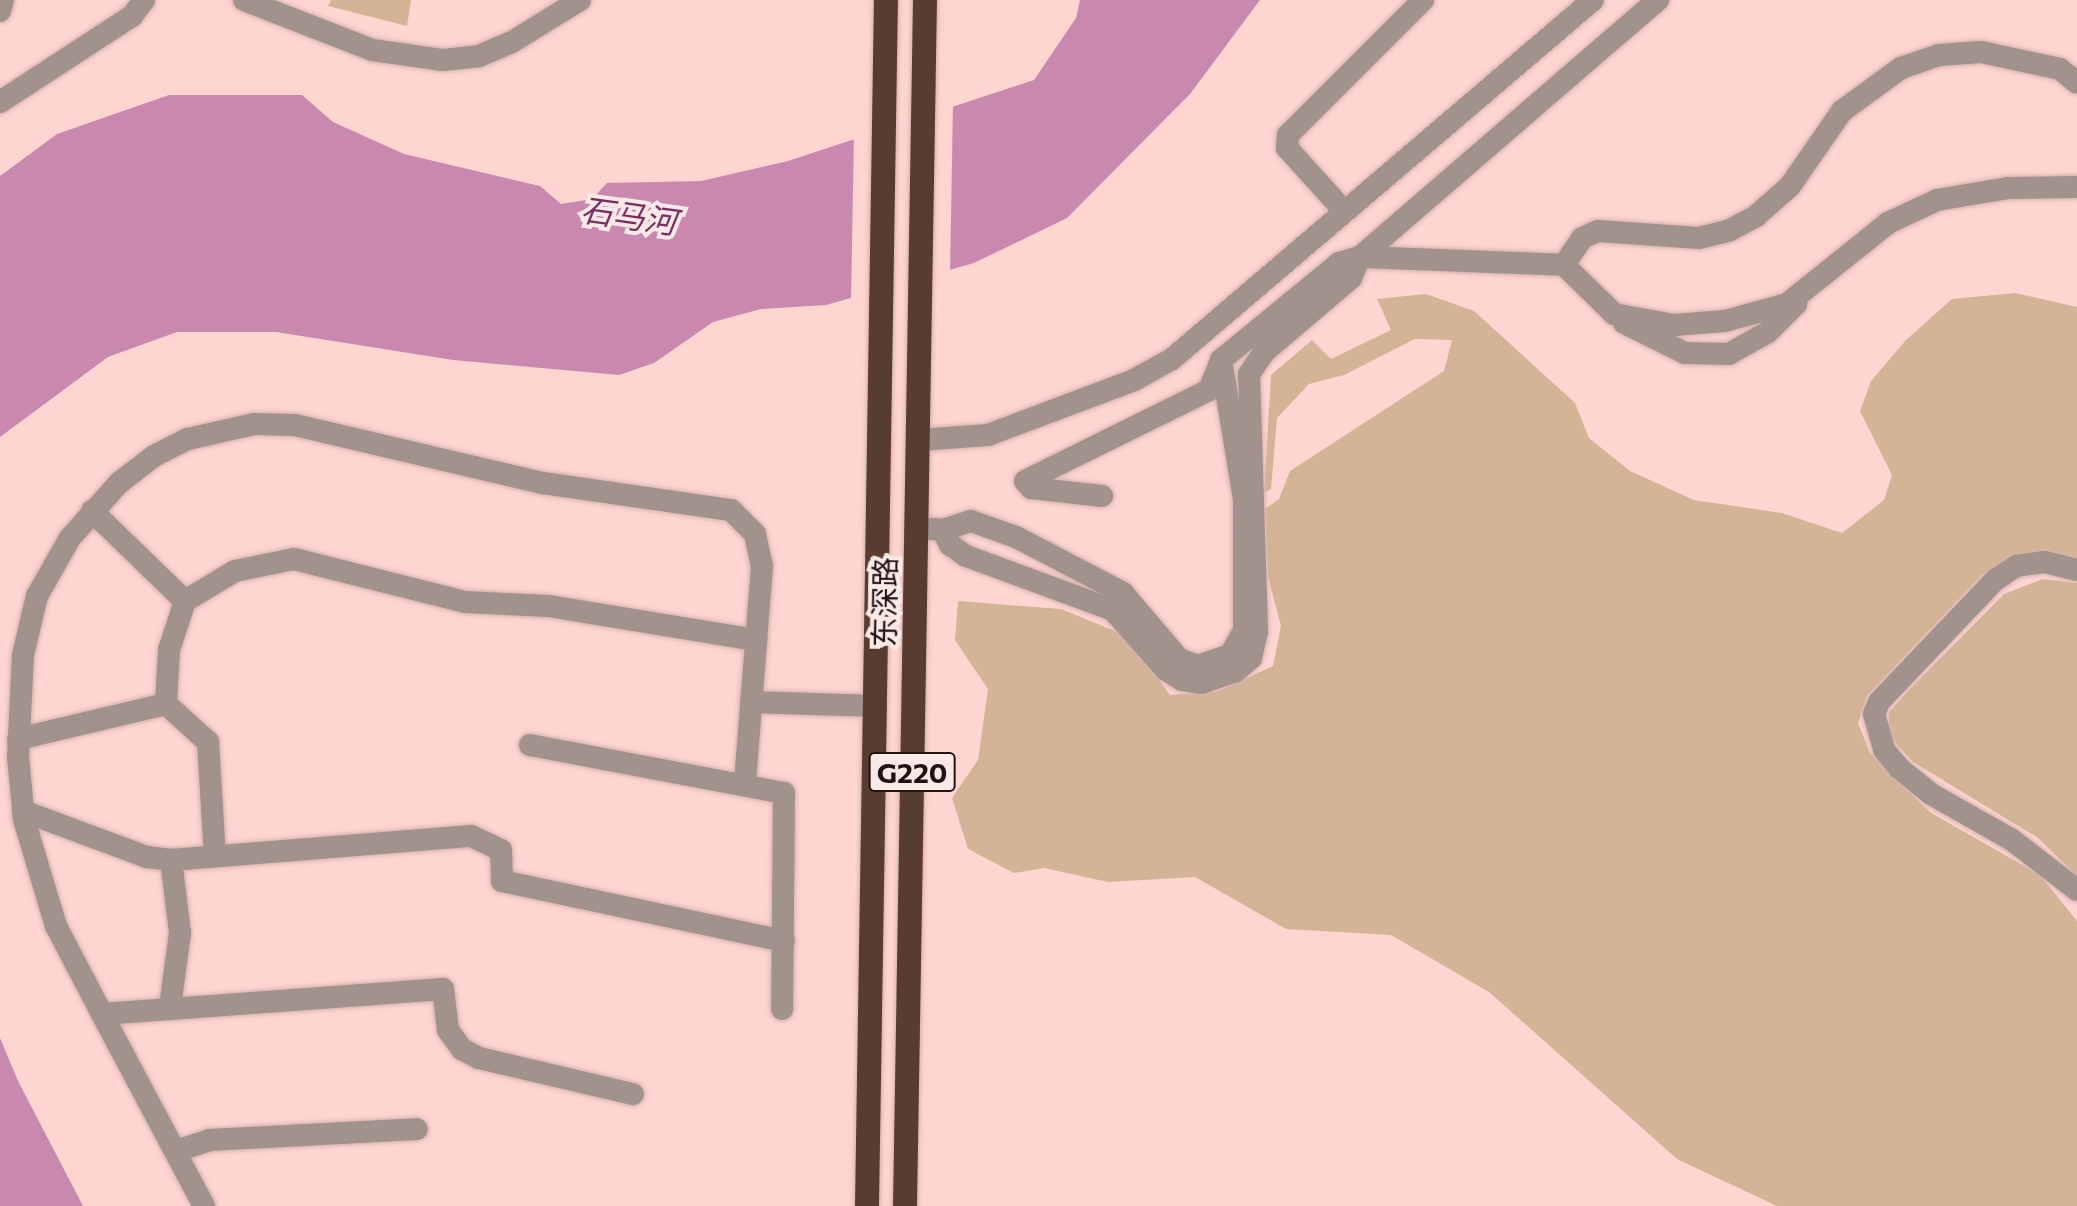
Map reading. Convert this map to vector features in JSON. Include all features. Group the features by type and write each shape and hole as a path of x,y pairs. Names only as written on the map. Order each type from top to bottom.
{"highway":[{"name":"东深路","path":"867,1206 886,0"},
{"name":"东深路","path":"905,1206 925,11"}],"street":[{"path":"0,11 3,0"},
{"path":"0,102 132,16 144,0"},
{"path":"244,0 372,50 443,60 479,56 512,42 580,0"},
{"path":"1344,211 1287,148 1288,135 1423,0"},
{"path":"919,440 988,435 1152,372 1593,0"},
{"path":"943,530 950,545 966,556 1113,610 1166,670 1182,680 1201,683 1236,671 1251,658 1257,632 1249,374 1264,352 1351,278 1360,257 1658,0"},
{"path":"1564,265 1582,238 1598,231 1699,238 1730,230 1756,216 1790,186 1842,111 1901,68 1939,55 1981,52 2060,69 2077,83"},
{"path":"1102,496 1031,488 1025,481 1209,390 1221,360 1339,263 1360,257 1564,265 1633,332 1674,349 1729,354 1768,332 1888,223 1937,200 2009,188 2077,187"},
{"path":"1614,314 1674,325 1725,321 1787,304 1813,288"},
{"path":"917,528 943,530 971,521 1016,537 1123,593 1179,659 1198,666 1230,655 1244,631 1244,499 1221,360"},
{"path":"204,1206 56,926 23,811 18,739 23,655 37,596 92,511 154,456 209,432 254,424 342,434 543,483 711,504 745,520 761,549 745,782"},
{"path":"92,511 185,601"},
{"path":"166,704 169,650 185,601 235,571 294,559 465,602 548,606 756,640"},
{"path":"2077,570 2044,562 2016,566 1995,580 1879,702 1874,714 1884,750 1899,768 1931,794 2012,840 2077,890"},
{"path":"751,702 875,706"},
{"path":"18,739 166,704"},
{"path":"166,704 208,742 215,856"},
{"path":"530,745 781,789 786,797 782,1009"},
{"path":"23,811 147,857 171,860 471,836 501,850 502,881 784,941"},
{"path":"170,1007 180,933 171,860"},
{"path":"102,1014 443,989 448,1030 462,1049 479,1058 633,1094"},
{"path":"176,1151 209,1140 417,1129"}],"shaded area":[{"path":"331,0 411,0 407,26 328,6"},
{"path":"2015,293 2077,307 2077,561 2012,557 1982,575 1867,696 1858,723 1870,753 1931,813 2040,875 2077,921 2077,1206 1777,1206 1677,1159 1489,992 1391,935 1286,929 1195,877 1108,882 1044,868 1014,873 968,849 952,798 978,760 988,689 955,640 958,601 1061,609 1127,636 1170,695 1218,691 1273,666 1281,626 1268,577 1265,509 1279,499 1290,471 1444,371 1452,340 1415,339 1344,375 1309,384 1277,418 1271,489 1264,493 1271,375 1312,340 1331,359 1391,330 1377,299 1426,294 1474,311 1575,403 1589,438 1630,471 1694,500 1782,513 1842,533 1884,500 1892,475 1860,411 1871,381 1906,340 1952,299"},
{"path":"2042,579 2077,583 2077,876 2038,838 1913,762 1888,735 1889,712 1908,691 2004,594"}],"water":[{"name":"石马河","path":"1080,0 1260,0 1190,94 1067,218 974,263 826,305 761,309 713,322 654,363 619,375 453,360 276,332 177,332 108,357 0,437 0,176 57,134 169,95 302,95 333,122 404,154 540,186 561,204 592,199 607,183 701,181 788,161 1034,80 1076,18"},
{"path":"0,1038 18,1081 83,1206 0,1206"}],"pier":[{"path":"953,103 950,274 851,302 854,135"}]}
